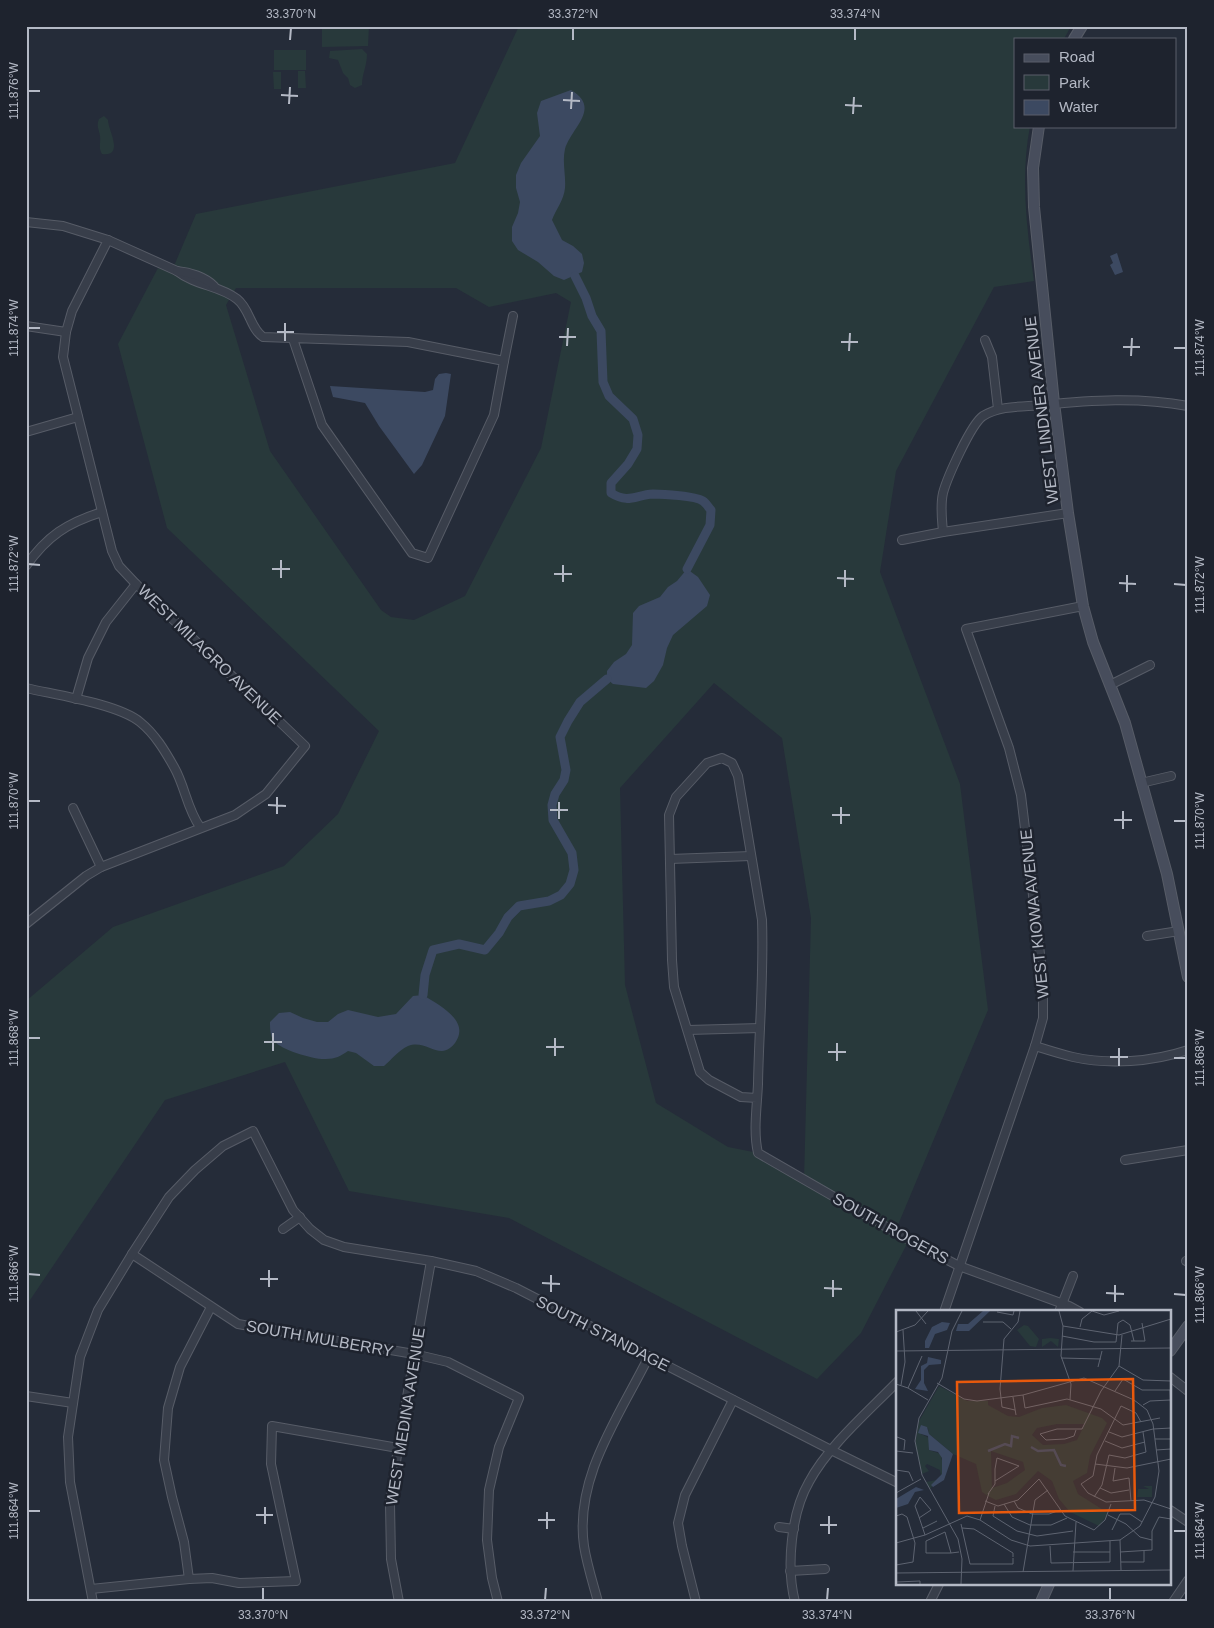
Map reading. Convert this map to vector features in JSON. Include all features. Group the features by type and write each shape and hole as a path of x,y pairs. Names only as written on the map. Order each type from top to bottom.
{"street":[{"path":"1075,38 1082,26"},
{"name":"WEST LINDNER AVENUE","path":"1039,128 1034,152 1034,194 1054,404 1068,513 1083,606 1092,642 1125,723 1167,874 1188,977"},
{"path":"26,222 63,226 108,240 177,271 190,272 210,282 215,288 237,299 245,306 255,328 263,337 408,342 504,361"},
{"name":"WEST MILAGRO AVENUE","path":"26,924 86,876 101,868 200,827 235,815 254,804 266,794 305,746 136,584 120,566 112,551 63,357 66,332 72,311 108,240"},
{"path":"293,339 322,425 412,553 428,558 494,415 513,316"},
{"path":"26,326 66,332"},
{"path":"985,340 992,357 998,409"},
{"path":"943,532 941,509 948,479 974,426 982,417 998,409 1120,399 1146,400 1188,406"},
{"path":"26,432 78,417"},
{"path":"26,566 39,548 66,526 102,512"},
{"path":"902,540 1068,513"},
{"path":"76,699 88,658 106,622 136,584"},
{"name":"WEST KIOWA AVENUE","path":"945,1310 1043,1018 1043,979 1021,795 1009,748 966,630 1083,606"},
{"path":"1110,685 1150,665"},
{"path":"26,688 111,707 139,721 159,742 176,769 194,819 200,827"},
{"name":"SOUTH ROGERS","path":"757,1098 741,1097 709,1080 700,1072 674,987 669,815 676,797 708,763 722,758 732,763 738,776 762,920 760,1028 757,1098 755,1142 758,1153 901,1236 960,1266 1076,1310"},
{"path":"1141,783 1172,776"},
{"path":"73,808 101,868"},
{"path":"670,859 751,856"},
{"path":"1147,936 1179,930"},
{"path":"688,1030 760,1028"},
{"path":"1035,1046 1074,1057 1107,1062 1139,1060 1178,1054 1188,1050"},
{"name":"SOUTH STANDAGE","path":"132,1254 169,1197 195,1170 223,1146 253,1131 293,1210 310,1229 324,1240 344,1246 476,1271 516,1288 896,1482"},
{"path":"1125,1160 1188,1150"},
{"path":"283,1230 300,1217"},
{"path":"92,1602 70,1482 68,1437 80,1357 98,1310 132,1254"},
{"name":"SOUTH MULBERRY","path":"132,1254 238,1324 414,1354 448,1362 520,1398 500,1447 488,1490 487,1540 492,1578 498,1602"},
{"name":"WEST MEDINA AVENUE","path":"399,1602 391,1559 390,1504 431,1261"},
{"path":"1060,1310 1073,1276"},
{"path":"189,1579 184,1542 164,1460 168,1408 180,1366 211,1307"},
{"path":"1172,1348 1188,1326"},
{"path":"598,1602 584,1545 583,1518 588,1486 598,1455 649,1356"},
{"path":"1172,1379 1188,1391"},
{"path":"796,1602 790,1571 794,1529 808,1482 831,1450 896,1384"},
{"path":"26,1396 72,1403"},
{"path":"696,1602 678,1522 684,1495 733,1400"},
{"path":"91,1590 189,1579 212,1578 239,1583 296,1581 271,1464 272,1426 398,1448"},
{"path":"1172,1511 1188,1522"},
{"path":"779,1527 794,1529"},
{"path":"790,1571 825,1569"},
{"path":"1174,1602 1188,1580"},
{"path":"930,1602 938,1586"},
{"path":"1041,1602 1048,1586"}],"green space":[{"path":"322,26 369,26 368,46 322,47"},
{"path":"519,26 1071,26 1065,38 1014,38 1014,128 1030,128 1025,165 1025,184 1027,223 1034,281 994,287 896,471 880,572 960,784 988,1010 895,1232 909,1240 861,1333 817,1379 509,1218 349,1191 285,1062 165,1100 26,1306 26,1001 113,927 284,866 338,814 379,731 167,528 118,344 158,268 171,273 196,214 455,163","holes":["236,288 456,288 489,307 556,293 571,302 541,448 465,596 414,620 391,617 381,610 270,451 226,305","714,683 782,738 811,918 804,1180 758,1153 728,1147 656,1103 625,985 620,788"]},
{"path":"362,49 367,54 362,85 355,88 350,85 338,60 329,58 330,51"},
{"path":"274,50 306,50 306,70 274,70"},
{"path":"298,71 305,71 306,88 298,88"},
{"path":"273,72 281,72 281,89 274,89"},
{"path":"104,116 108,120 114,142 113,151 109,154 102,154 100,147 98,124 99,119"}],"water":[{"path":"571,90 580,97 584,104 584,111 565,149 564,192 552,220 562,240 582,254 584,263 582,272 564,280 554,276 538,262 518,250 512,241 512,227 520,202 516,188 516,175 521,163 540,136 537,113 541,101"},
{"path":"1117,253 1123,272 1115,275 1110,265 1113,263 1110,256"},
{"path":"439,374 451,374 445,416 422,465 414,474 379,426 365,403 333,397 330,386 425,392 433,390 435,379"},
{"path":"687,569 698,577 710,595 707,606 673,635 667,648 663,665 654,681 646,688 613,684 607,679 607,671 614,662 626,654 632,645 633,613 639,606 660,597"},
{"path":"423,995 451,1014 459,1028 459,1035 455,1043 446,1050 438,1051 422,1045 408,1046 384,1066 374,1066 356,1053 348,1051 338,1057 329,1059 298,1054 278,1044 274,1041 271,1034 270,1022 279,1013 290,1012 317,1022 328,1022 338,1014 348,1010 378,1017 396,1014 413,996"}],"waterway":[{"path":"575,276 586,298 592,316 601,331 603,382 609,396 633,419 638,435 637,449 628,464 611,483 611,493 623,498 653,494 694,498 703,501 711,510 710,525 687,569"},
{"path":"423,995 425,975 433,950 459,944 485,950 499,933 508,917 519,906 549,901 561,895 570,884 574,870 572,853 553,820 552,805 555,794 564,780 566,770 560,737 580,702 607,679"}]}
